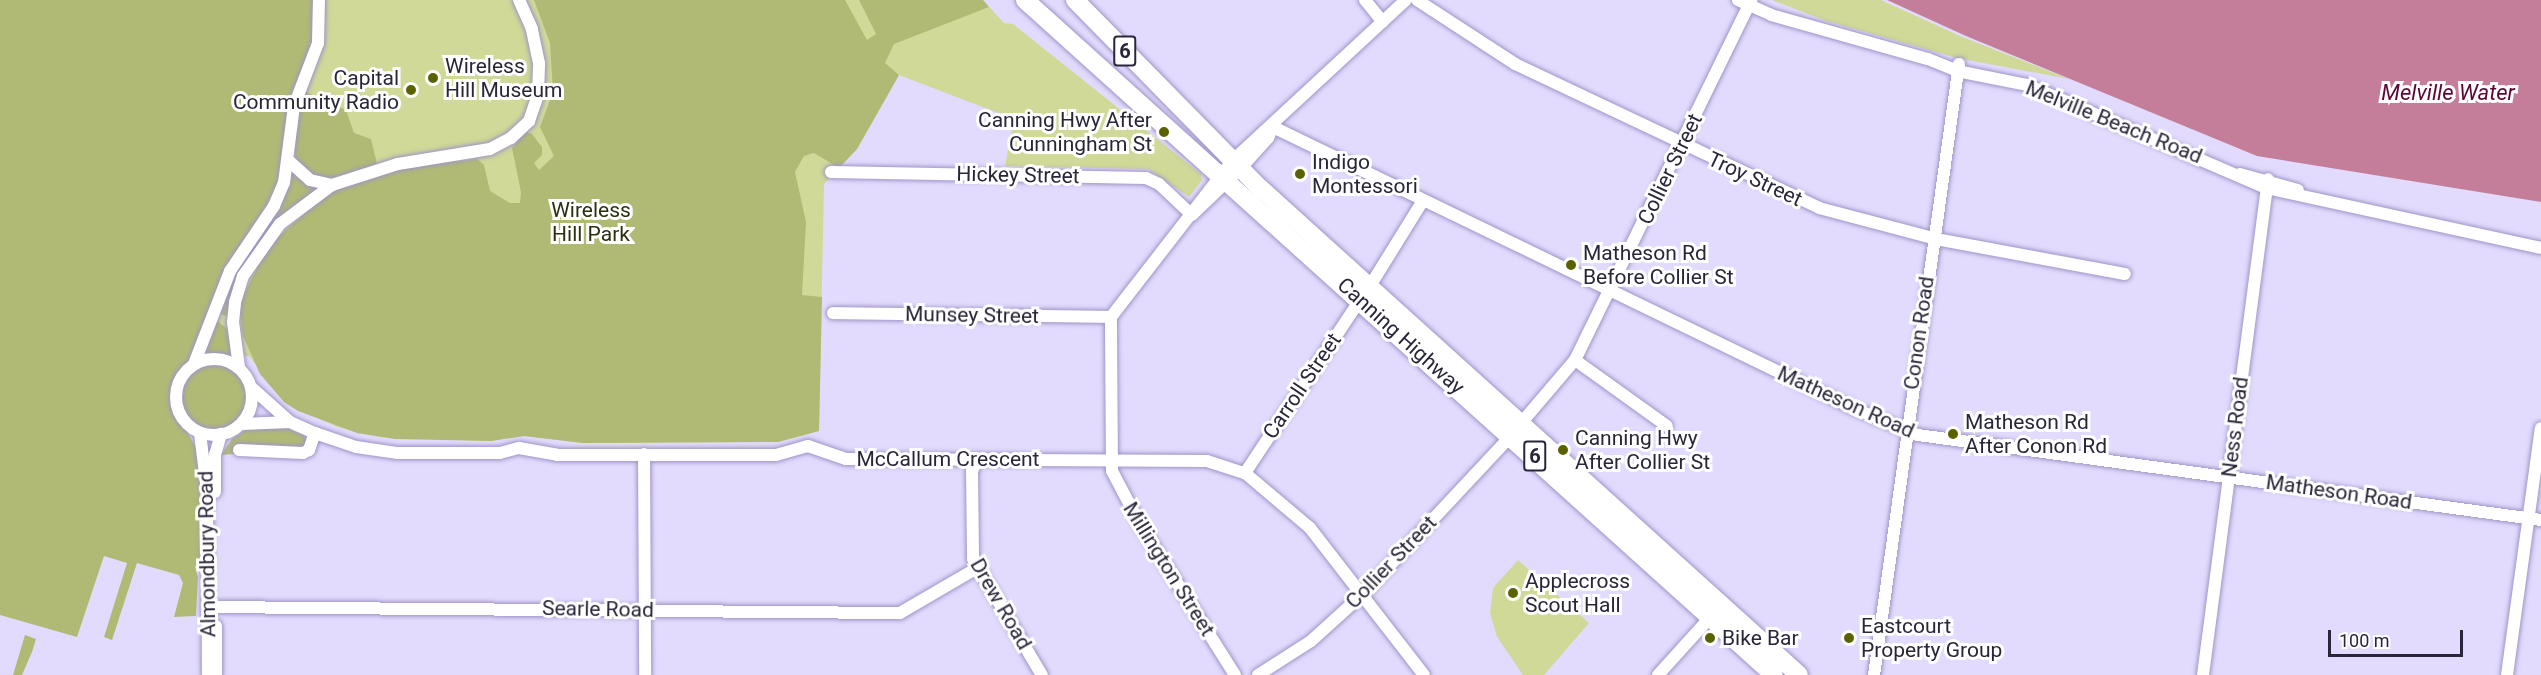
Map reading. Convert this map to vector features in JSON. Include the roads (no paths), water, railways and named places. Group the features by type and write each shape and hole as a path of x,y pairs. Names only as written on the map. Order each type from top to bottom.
{"highway":[{"name":"Canning Highway","path":"1025,0 1230,172 1716,610 1799,675"},
{"name":"Canning Highway","path":"1075,0 1230,172"},
{"name":"Canning Highway","path":"1716,610 1774,675"}],"street":[{"path":"319,0 318,43 294,106 289,161 274,206 230,271 194,364 177,388 176,402 185,422 200,433 221,434 242,424 249,413 252,388 239,367 233,322 243,276 279,224 332,185 398,164 490,149 512,138 523,127 535,109 540,79 536,41 519,0"},
{"path":"1365,0 1383,22"},
{"path":"1111,317 1192,214 1230,172 1262,131 1272,127 1406,0"},
{"name":"Troy Street","path":"1418,0 1515,64 1681,145 1819,208 1932,238 2125,274"},
{"name":"Collier Street","path":"1258,675 1311,641 1363,594 1517,429 1575,360 1612,289 1748,2"},
{"name":"Melville Beach Road","path":"1748,2 1780,15 1928,59 2026,85 2267,184 2540,247"},
{"name":"Conon Road","path":"1874,675 1932,238 1958,67"},
{"name":"Matheson Road","path":"1272,127 1422,201 1906,430 1931,438 2535,519"},
{"path":"289,161 310,180 332,185"},
{"name":"Hickey Street","path":"831,172 1146,178 1159,184 1192,214"},
{"name":"Ness Road","path":"2203,675 2267,184"},
{"name":"Carroll Street","path":"1245,473 1365,293 1422,201"},
{"name":"Munsey Street","path":"832,313 1111,317"},
{"name":"Millington Street","path":"1111,317 1112,471 1121,492 1235,675"},
{"path":"194,364 216,360 239,367"},
{"path":"1575,360 1667,426"},
{"name":"McCallum Crescent","path":"252,388 290,422 356,447 397,453 500,453 519,448 557,455 776,455 808,446 846,459 1207,461 1245,473 1310,528 1424,675"},
{"name":"McCallum Crescent","path":"242,424 290,422"},
{"path":"2507,675 2535,519 2541,428"},
{"name":"Almondbury Road","path":"200,433 207,490 216,675"},
{"path":"239,450 303,453 309,450 315,433"},
{"name":"Almondbury Road","path":"208,675 215,455 221,434"},
{"path":"644,454 645,675"},
{"name":"Drew Road","path":"978,459 972,471 971,548 977,568 1042,675"},
{"name":"Searle Road","path":"211,607 900,613 977,568"},
{"path":"1658,675 1716,610"}],"water":[{"name":"Melville Water","path":"1887,0 2541,0 2541,202 2257,156 1966,36"}],"place":[{"name":"Wireless Hill Museum","path":"433,78"},
{"name":"Capital Community Radio","path":"411,90"},
{"name":"Canning Hwy After Cunningham St","path":"1164,132"},
{"name":"Indigo Montessori","path":"1300,174"},
{"name":"Matheson Rd Before Collier St","path":"1571,265"},
{"name":"Matheson Rd After Conon Rd","path":"1953,434"},
{"name":"Canning Hwy After Collier St","path":"1563,450"},
{"name":"Applecross Scout Hall","path":"1513,593"},
{"name":"Bike Bar","path":"1710,638"},
{"name":"Eastcourt Property Group","path":"1849,638"}],"park label":[{"name":"Wireless Hill Park","path":"591,222"}]}
